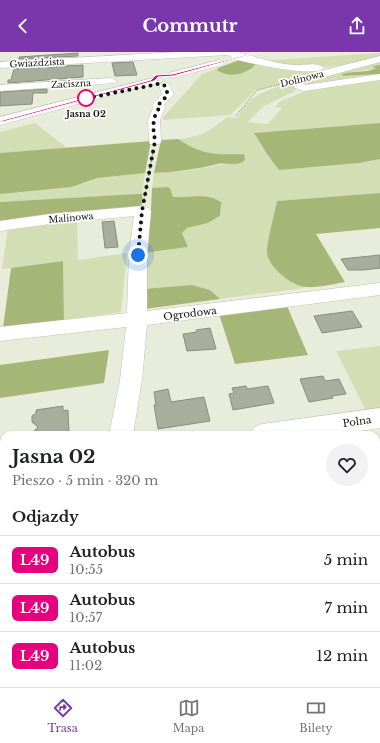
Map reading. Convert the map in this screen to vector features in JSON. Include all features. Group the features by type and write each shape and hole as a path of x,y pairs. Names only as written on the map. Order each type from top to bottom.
{"street":[{"name":"Gwiaździsta","path":"0,64 146,54 228,52 240,57 293,68 344,68"},
{"path":"0,121 97,95 167,81 207,66 258,52"},
{"path":"146,54 155,67"},
{"name":"Dolinowa","path":"301,80 380,59"},
{"path":"301,80 296,82 304,88 380,77"},
{"name":"Zaciszna","path":"0,88 128,80 139,86"},
{"path":"155,141 153,126 155,116 165,102 176,94 167,81"},
{"path":"122,431 131,380 137,319 138,255 142,211"},
{"name":"Malinowa","path":"0,226 50,219 142,211"},
{"name":"Ogrodowa","path":"0,334 137,319 380,289"},
{"name":"Polna","path":"290,431 380,418"}],"path":[{"name":"Dolinowa","path":"236,116 258,90 301,80"},
{"path":"142,211 155,141"}],"green space":[{"path":"380,53 380,57 351,64 320,68 295,67 260,61"},
{"path":"239,60 255,63 255,65 247,71 232,75 221,73 217,70 218,68"},
{"path":"380,60 380,65 373,66 376,67 375,69 358,71 343,76 380,74 380,123 254,133 279,170 359,163 380,159 380,193 277,201 267,250 273,266 279,273 305,288 220,299 210,290 192,285 143,289 143,253 188,247 182,233 187,228 208,223 220,217 221,205 206,197 173,197 170,188 152,188 154,173 184,171 226,164 244,154 210,153 194,148 178,139 199,135 227,117 237,118 252,99 258,95 292,83 296,88 295,91 264,106 248,122 268,124 282,108 275,107 279,102 313,88 302,82"},
{"path":"255,63 303,71 332,70 255,90 230,115 163,120 164,116 202,74 218,68 217,70 225,74 237,73 250,70"},
{"path":"380,65 380,74 343,76 342,74 369,71 376,68 372,66"},
{"path":"35,123 66,147 63,149 0,153 0,132"},
{"path":"380,123 380,159 359,163 279,170 254,133"},
{"path":"178,139 194,148 210,153 244,154 245,160 236,164 221,164 186,170 154,173 161,140"},
{"path":"151,141 145,173 98,178 71,187 0,194 0,153"},
{"path":"145,173 142,194 0,202 0,194 86,183 98,178"},
{"path":"152,188 170,188 173,197 199,196 217,200 222,203 220,216 208,223 187,228 182,233 188,247 143,253 151,209"},
{"path":"380,193 380,228 316,234 345,282 315,287 300,286 280,274 270,262 267,255 267,249 277,201"},
{"path":"142,194 143,202 140,207 0,221 0,202"},
{"path":"77,220 78,260 127,253 121,312 64,320 63,261 2,269 8,228"},
{"path":"63,261 64,320 3,328 11,268"},
{"path":"192,285 210,290 220,299 144,309 143,289"},
{"path":"287,306 308,355 235,364 219,314"},
{"path":"380,346 380,413 368,415 336,351"},
{"path":"109,350 104,383 0,398 0,365"}],"building":[{"path":"78,53 78,56 19,59 19,57"},
{"path":"133,62 137,75 115,76 112,63"},
{"path":"83,65 83,77 8,83 8,80 11,80 14,69"},
{"path":"47,89 47,93 33,93 32,104 0,106 0,92"},
{"path":"114,221 118,247 105,248 102,222"},
{"path":"380,255 380,268 363,270 348,270 341,259"},
{"path":"352,311 362,327 322,333 314,316"},
{"path":"210,328 216,349 187,351 183,334"},
{"path":"323,376 325,381 339,379 346,394 309,402 300,379"},
{"path":"246,386 247,389 268,386 274,403 233,410 229,394 234,393 232,388"},
{"path":"168,389 171,402 204,397 210,421 158,429 154,405 156,405 154,392"},
{"path":"63,406 63,411 68,410 69,431 34,431 38,427 32,422 32,416 36,413 36,410"}],"bus line":[{"name":"L49","path":"0,121 153,81 153,79 157,76 173,75 194,68 207,66 258,52"}],"place":[{"name":"Jasna 02","path":"86,98"}],"route":[{"path":"86,98 83,99 158,84 164,85 167,90 168,94 158,105 159,108 154,120 153,126 155,141 142,211 138,255"}]}
